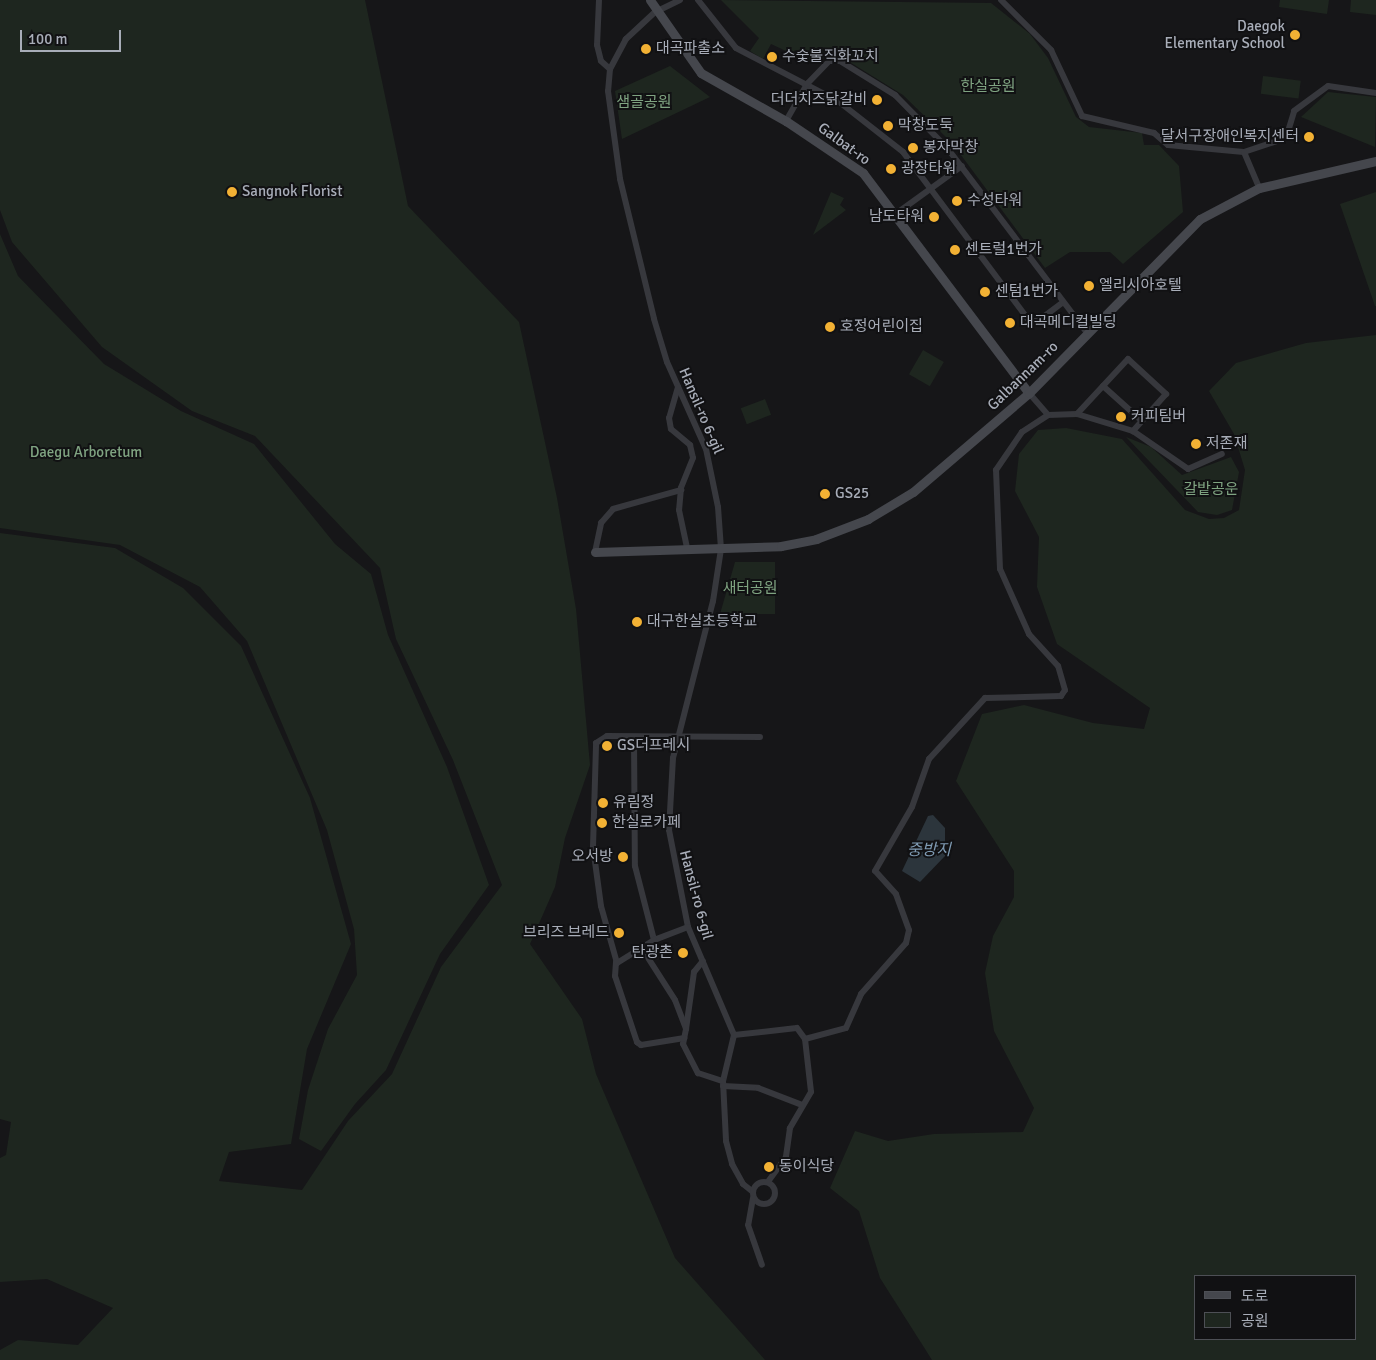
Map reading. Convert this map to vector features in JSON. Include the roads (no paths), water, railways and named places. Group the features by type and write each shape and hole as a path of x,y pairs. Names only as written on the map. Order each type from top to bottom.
{"main road":[{"name":"Galbat-ro","path":"650,0 655,12 702,73 786,120 863,173 897,213 1029,393"},
{"name":"Galbannam-ro","path":"595,552 721,549 808,541 868,520 913,492 1029,393 1200,219 1259,188 1376,160"}],"street":[{"path":"599,0 597,45 602,61 610,69"},
{"name":"Hansil-ro 6-gil","path":"680,0 655,12 626,39 610,69 609,114 626,208 664,354 702,440 716,489 721,549 713,601 677,737 670,775 669,830 688,927 734,1036"},
{"path":"698,0 736,48 807,84 884,134 932,187 1027,318 1038,320 1063,302"},
{"path":"1001,0 1051,50 1082,116 1154,133 1168,146 1244,152 1286,138 1294,111 1328,86 1376,93"},
{"path":"786,120 807,84 829,61 840,61 857,70 904,102 962,166 1087,333"},
{"path":"1244,152 1259,188"},
{"path":"897,213 962,166"},
{"path":"1077,414 1128,359 1166,394 1133,431"},
{"path":"1103,386 1142,421"},
{"path":"678,387 672,400 671,429 691,447 693,458 681,490 679,510 687,549"},
{"path":"1029,393 1048,415"},
{"path":"805,1039 846,1028 861,994 906,943 909,930 896,894 874,871 912,808 929,759 986,698 1061,696 1065,690 1058,666 1028,634 1000,570 996,470 1022,432 1048,415 1077,414 1133,431 1188,469 1222,454"},
{"path":"691,447 702,440"},
{"path":"595,552 601,523 613,509 681,490"},
{"path":"684,1038 641,1045 637,1042 615,976 616,962 594,856 596,743 607,736 760,737"},
{"path":"634,737 635,866 654,940"},
{"path":"616,962 643,950 654,940 688,927"},
{"path":"643,950 676,1000 686,1029"},
{"path":"703,961 694,972 684,1038 698,1073 723,1083 758,1088 802,1105"},
{"path":"752,1191 743,1184 732,1164 723,1083 734,1036 797,1028 805,1039 813,1080 790,1128 786,1157 768,1182 756,1184 752,1191 753,1198 748,1225 762,1265"},
{"path":"753,1198 762,1204 772,1201 775,1190 768,1182"}],"water":[{"name":"중방지","path":"933,815 945,828 945,856 920,882 902,871 928,816"}],"place":[{"name":"Daegok Elementary School","path":"1295,35"},
{"name":"대곡파출소","path":"646,49"},
{"name":"수숯불직화꼬치","path":"772,57"},
{"name":"더더치즈닭갈비","path":"877,100"},
{"name":"막창도둑","path":"888,126"},
{"name":"달서구장애인복지센터","path":"1309,137"},
{"name":"봉자막창","path":"913,148"},
{"name":"광장타워","path":"891,169"},
{"name":"Sangnok Florist","path":"232,192"},
{"name":"수성타워","path":"957,201"},
{"name":"남도타워","path":"934,217"},
{"name":"센트럴1번가","path":"955,250"},
{"name":"엘리시아호텔","path":"1089,286"},
{"name":"센텀1번가","path":"985,292"},
{"name":"대곡메디컬빌딩","path":"1010,323"},
{"name":"호정어린이집","path":"830,327"},
{"name":"커피팀버","path":"1121,417"},
{"name":"저존재","path":"1196,444"},
{"name":"GS25","path":"825,494"},
{"name":"대구한실초등학교","path":"637,622"},
{"name":"GS더프레시","path":"607,746"},
{"name":"유림정","path":"603,803"},
{"name":"한실로카페","path":"602,823"},
{"name":"오서방","path":"623,857"},
{"name":"브리즈 브레드","path":"619,933"},
{"name":"탄광촌","path":"683,953"},
{"name":"동이식당","path":"769,1167"}],"park label":[{"name":"한실공원","path":"988,87"},
{"name":"샘골공원","path":"644,103"},
{"name":"Daegu Arboretum","path":"86,453"},
{"name":"갈밭공운","path":"1211,490"},
{"name":"새터공원","path":"750,589"}]}
